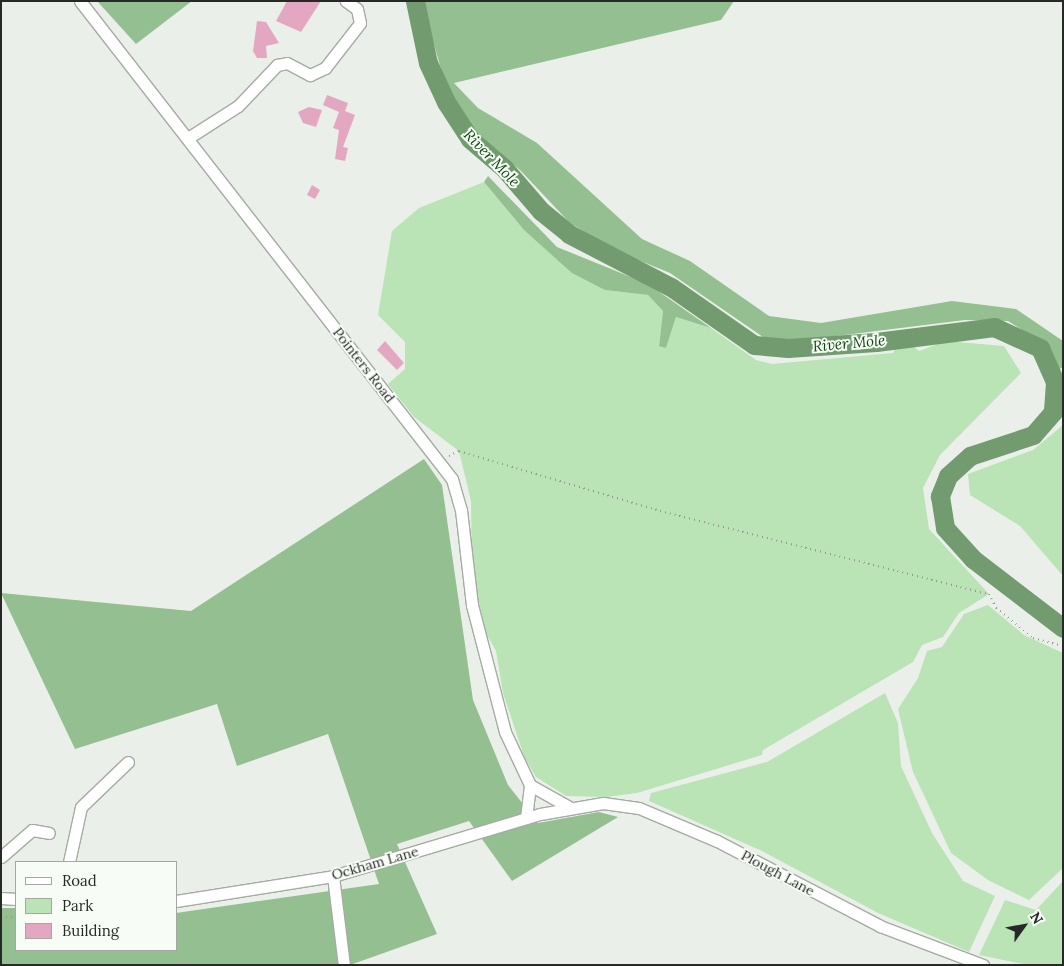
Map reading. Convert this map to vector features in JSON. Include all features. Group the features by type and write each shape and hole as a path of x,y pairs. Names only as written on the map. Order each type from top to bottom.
{"street":[{"name":"Pointers Road","path":"80,1 440,461 457,491 472,606 495,701 530,785 526,818"},
{"path":"188,138 238,106 277,64 287,62 310,75 325,68 360,23 357,9 346,1"},
{"path":"69,861 81,807 128,762"},
{"path":"530,785 569,806"},
{"name":"Plough Lane","path":"569,806 603,802 639,808 717,841 880,926 983,965"},
{"name":"Ockham Lane","path":"178,901 333,876 569,806"},
{"path":"1,857 32,830 49,833"},
{"path":"333,876 344,965"},
{"path":"1,898 15,899"}],"path":[{"path":"440,461 459,451 660,511 989,594 992,602 1032,638 1063,646"},
{"path":"1,917 15,917"}],"green space":[{"path":"97,1 192,1 136,44"},
{"path":"422,1 734,1 721,20 454,83 478,108 537,143 642,239 690,261 769,316 821,323 952,301 1016,309 1063,341 1063,367 1058,370 1047,345 1008,321 965,320 796,341 763,337 670,273 609,248 569,222 520,170 477,135 446,87"},
{"path":"488,176 557,247 648,284 711,328 676,317 666,348 659,346 663,311 648,295 605,290 572,273 524,230 484,182"},
{"path":"484,182 524,230 605,290 648,295 663,311 659,345 666,348 676,317 711,328 756,360 772,364 893,353 896,347 914,347 919,351 946,341 1004,346 1021,373 940,455 923,488 929,529 989,594 959,613 943,637 922,645 913,662 763,750 762,755 637,793 606,797 566,796 536,777 524,756 503,693 496,651 486,633 472,572 471,501 459,451 414,417 388,384 405,369 405,342 378,315 392,231 419,208"},
{"path":"1063,425 1063,576 1020,526 970,495 968,474 1033,450"},
{"path":"424,459 442,485 473,700 508,785 538,823 599,812 618,817 512,881 469,821 397,844 437,934 350,965 1,965 1,908 15,908 15,951 178,951 178,913 379,884 328,734 237,766 217,704 75,749 1,593 191,611"},
{"path":"988,605 1024,635 1063,653 1063,868 1029,900 988,880 951,853 913,772 898,709 918,678 927,651 942,647 964,614"},
{"path":"885,693 898,723 901,766 932,833 963,881 995,896 969,952 878,913 762,851 649,801 651,793 767,762"},
{"path":"1063,881 1063,965 1028,965 979,955 1005,900 1036,910"}],"building":[{"path":"287,1 321,1 301,32 276,21"},
{"path":"257,21 266,22 279,43 266,46 267,58 257,58 253,51"},
{"path":"327,95 348,103 345,111 355,115 343,147 348,148 345,161 335,159 339,130 333,128 339,112 323,105"},
{"path":"309,107 322,110 316,127 303,123 298,112"},
{"path":"312,185 320,190 315,199 307,195"},
{"path":"385,341 404,363 397,370 377,350"}],"waterway":[{"name":"River Mole","path":"415,1 428,63 446,102 470,139 504,168 541,211 569,234 671,287 754,345 788,348 876,342 994,327 1040,348 1055,382 1053,412 1033,435 970,456 948,476 940,496 945,528 973,559 1063,628"}]}
